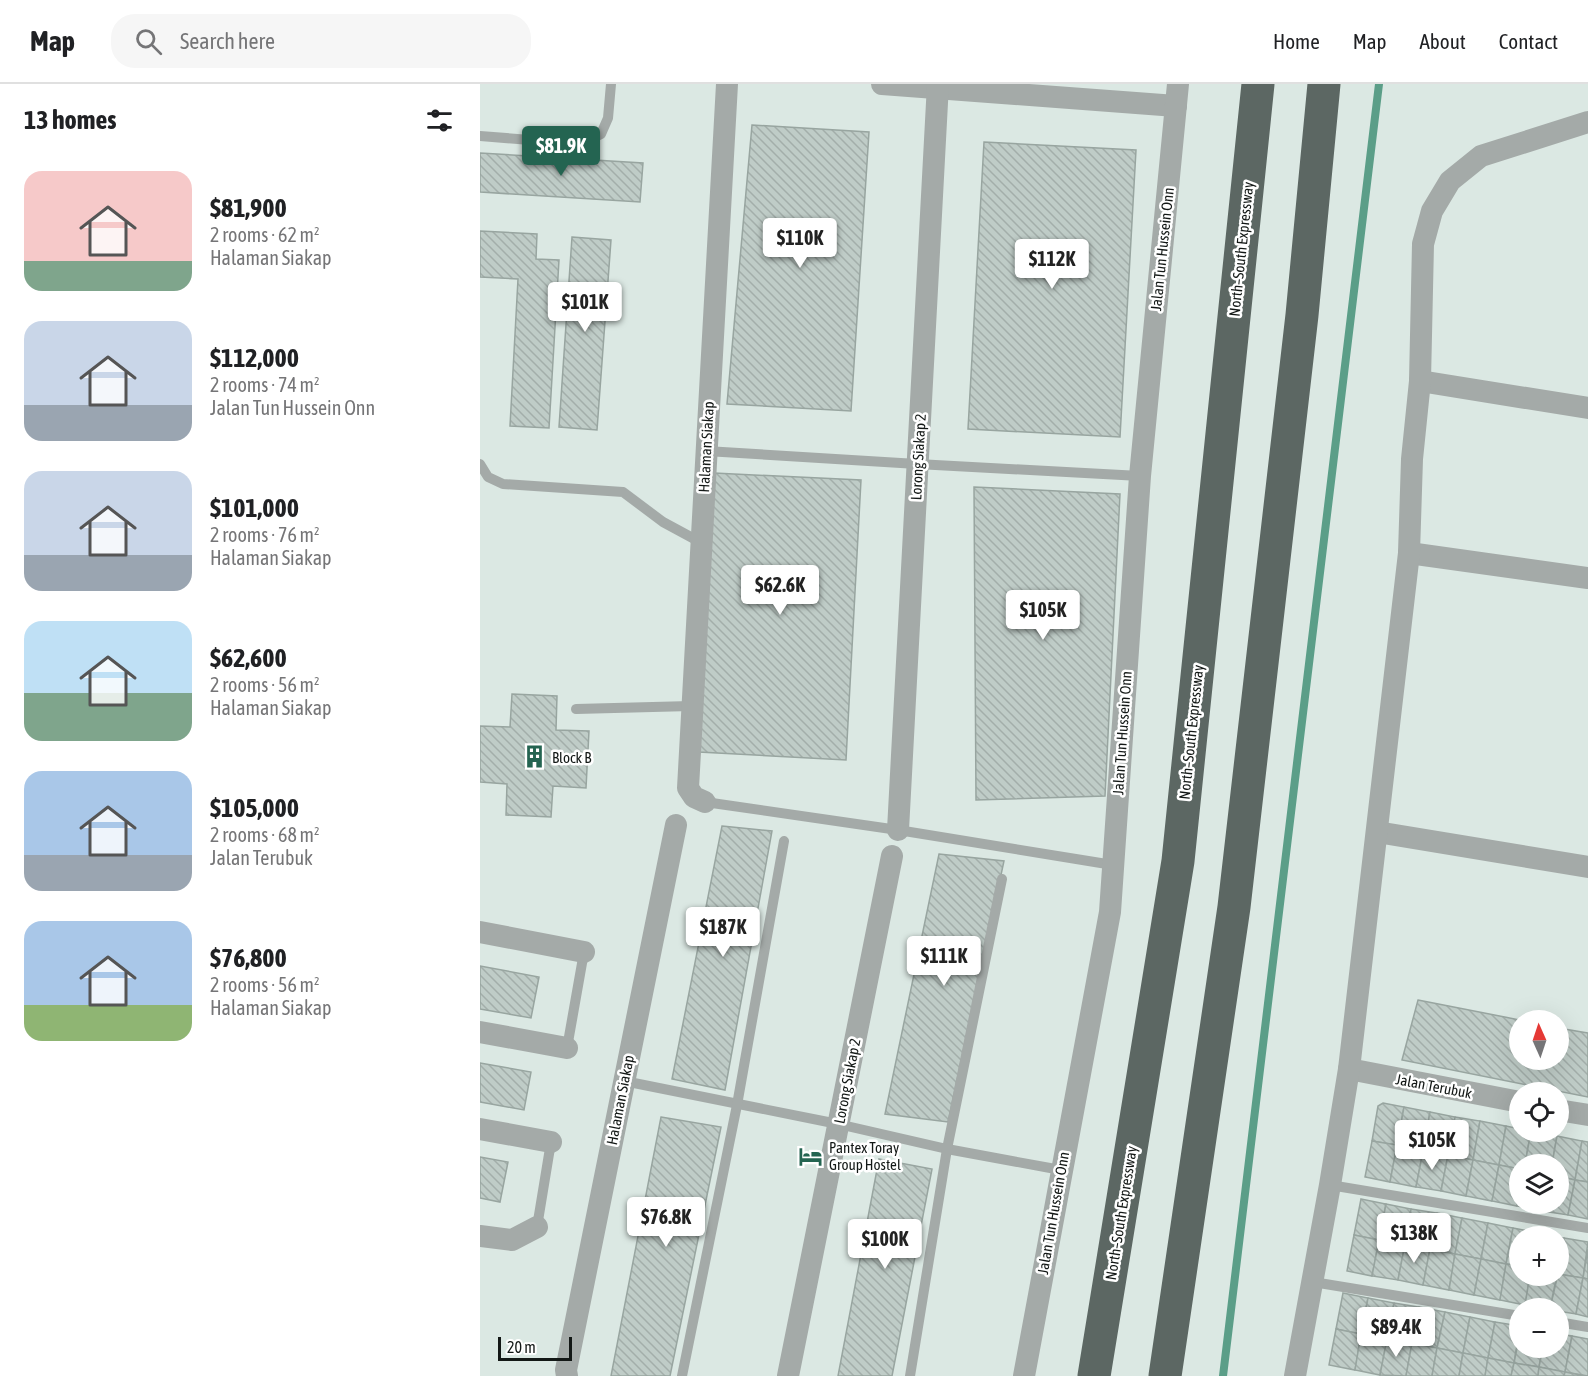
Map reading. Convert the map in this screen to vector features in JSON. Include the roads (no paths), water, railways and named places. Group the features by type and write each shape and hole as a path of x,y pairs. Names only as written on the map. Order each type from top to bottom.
{"highway":[{"name":"North–South Expressway","path":"1094,1376 1178,861 1258,84"},
{"path":"1165,1376 1234,908 1302,315 1324,92"}],"street":[{"name":"Halaman Siakap","path":"705,802 694,797 688,788 727,84"},
{"path":"882,84 1177,95"},
{"name":"Lorong Siakap 2","path":"898,830 938,86"},
{"name":"Jalan Tun Hussein Onn","path":"1024,1376 1110,912 1140,476 1177,95"},
{"path":"1296,1376 1349,1069 1409,553 1412,459 1420,381 1423,244 1431,211 1450,181 1481,156 1588,122"},
{"path":"1420,381 1588,408"},
{"path":"1409,553 1588,578"},
{"name":"Halaman Siakap","path":"567,1376 566,1370 676,825"},
{"path":"1377,832 1588,867"},
{"name":"Lorong Siakap 2","path":"788,1376 892,856"},
{"path":"480,932 584,952"},
{"path":"480,1032 567,1048"},
{"name":"Jalan Terubuk","path":"1349,1069 1509,1100"},
{"path":"1569,1112 1588,1115"},
{"path":"480,1128 551,1142"},
{"path":"480,1236 512,1240 537,1227"}],"lane":[{"path":"480,136 581,144 601,134 608,118 611,84"},
{"path":"706,451 1140,476"},
{"path":"480,464 489,477 503,484 623,492 663,522 700,542"},
{"path":"576,709 691,706"},
{"path":"705,802 1113,865"},
{"path":"682,1376 737,1105 784,841"},
{"path":"910,1376 948,1149 1002,879"},
{"path":"567,1048 584,952"},
{"path":"624,1081 838,1124 948,1149 1061,1170"},
{"path":"537,1227 551,1142"},
{"path":"1330,1185 1588,1228"},
{"path":"1313,1282 1509,1314"},
{"path":"1569,1324 1588,1327"}],"waterway":[{"path":"1223,1376 1379,84"}],"place":[{"name":"Block B","path":"534,757"},
{"name":"Pantex Toray Group Hostel","path":"811,1156"}]}
